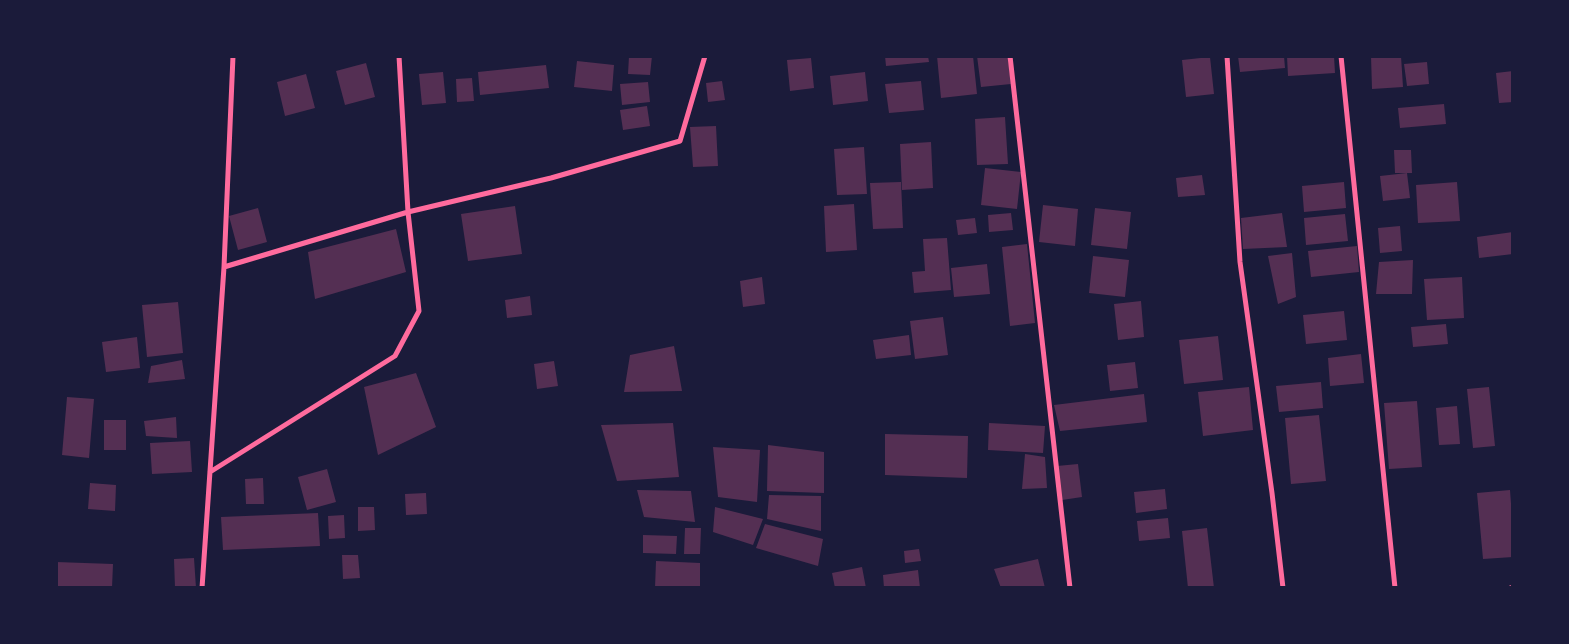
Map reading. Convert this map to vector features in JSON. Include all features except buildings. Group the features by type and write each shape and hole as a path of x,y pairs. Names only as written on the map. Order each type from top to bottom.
{"street":[{"path":"202,588 224,267 233,56"},
{"path":"210,472 395,356 419,311 408,212 399,56"},
{"path":"224,267 408,212 551,178 680,141 705,56"},
{"path":"1010,56 1070,588"},
{"path":"1227,56 1240,262 1272,493 1283,588"},
{"path":"1341,56 1395,588"}]}
